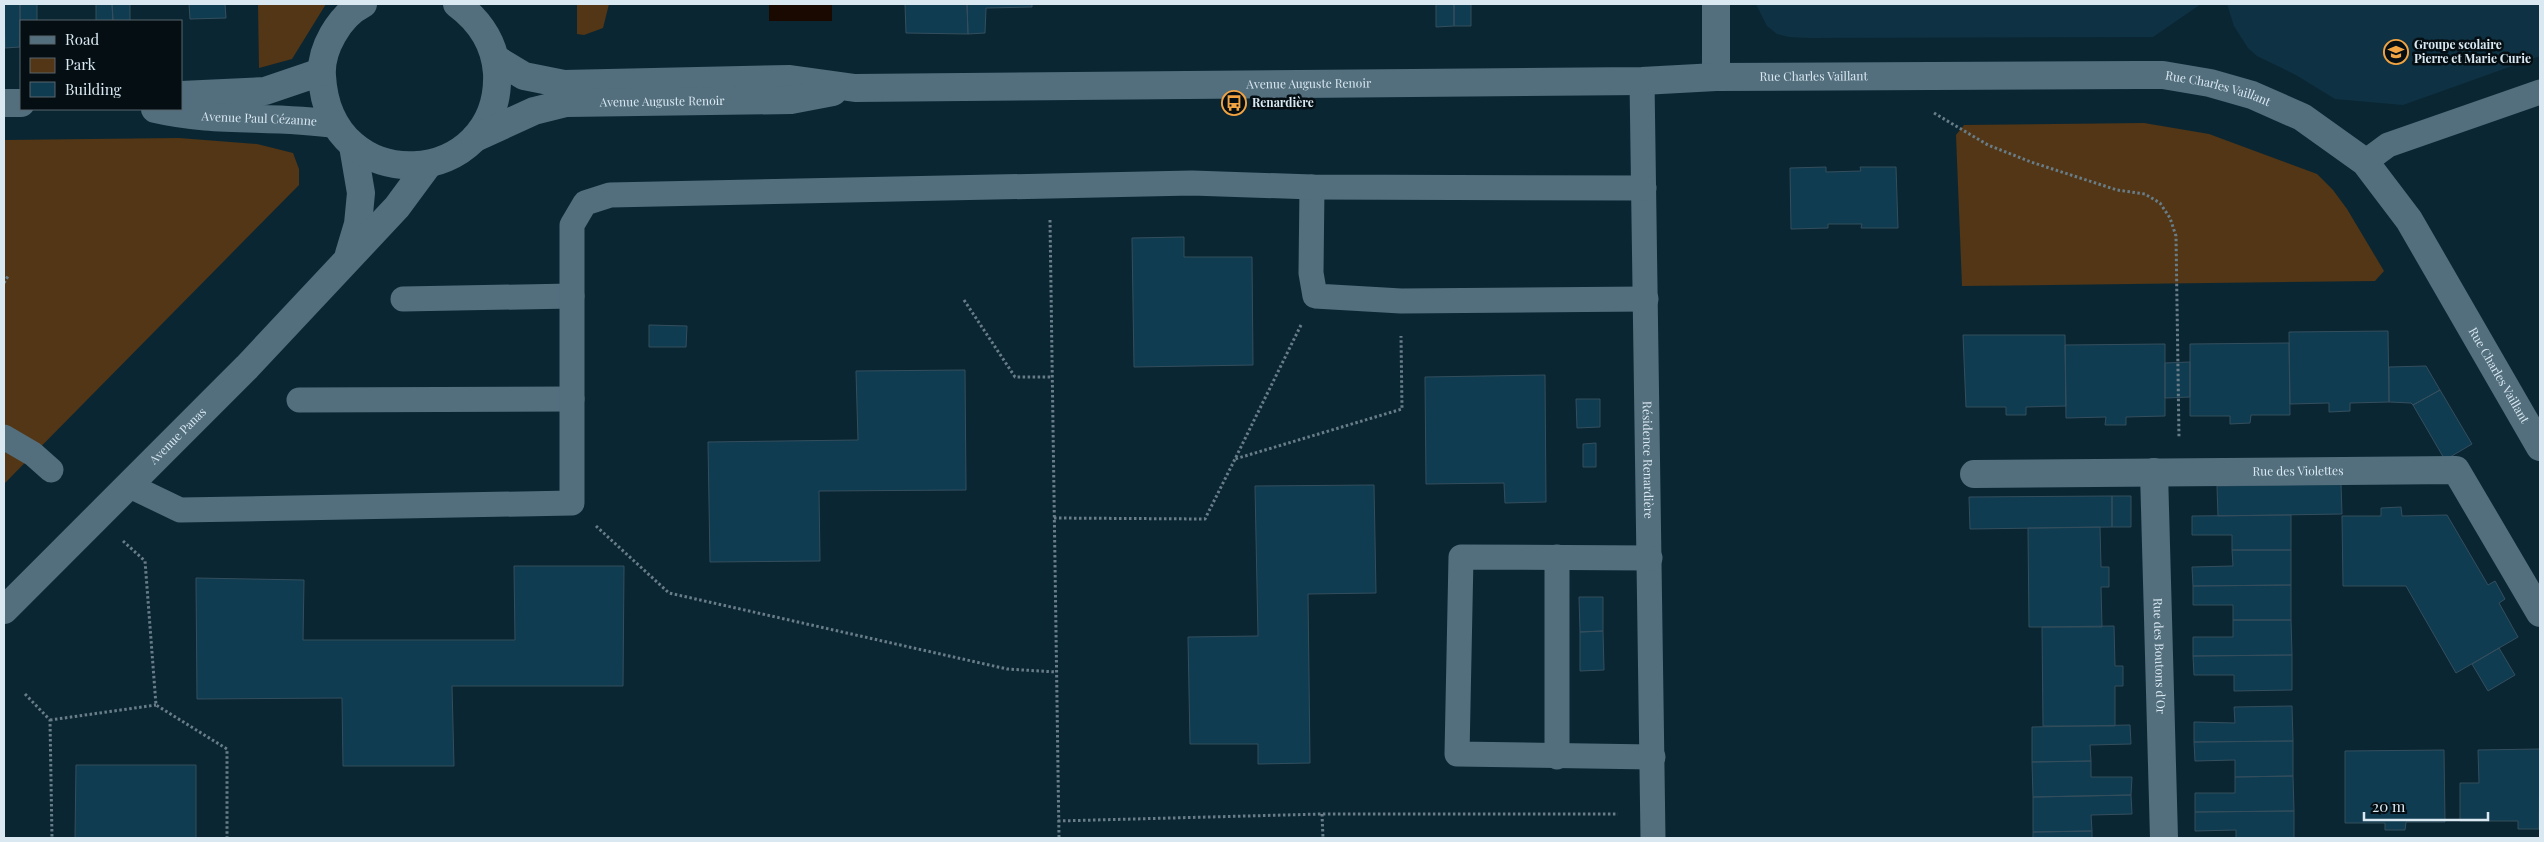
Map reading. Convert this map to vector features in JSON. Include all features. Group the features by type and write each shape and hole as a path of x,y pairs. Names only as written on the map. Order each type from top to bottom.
{"main road":[{"path":"363,4 338,26 329,42 322,72 323,96 334,124 353,146 375,160 405,166 428,164 457,153 475,138 491,112 497,90 496,60 488,37 469,13 456,4"},
{"path":"1716,4 1716,77"},
{"name":"Avenue Auguste Renoir","path":"496,60 524,76 564,84 790,79 856,88 1642,81"},
{"name":"Avenue Paul Cézanne","path":"182,94 264,91 322,72"},
{"name":"Rue Charles Vaillant","path":"1642,81 1716,77 2163,75 2210,83 2277,105 2320,129 2365,162 2409,220 2540,447"},
{"name":"Avenue Auguste Renoir","path":"475,138 534,111 566,103 791,100 856,88"},
{"path":"4,103 20,103"},
{"name":"Avenue Paul Cézanne","path":"159,110 186,116 304,119 334,124"},
{"name":"Avenue Panas","path":"348,258 358,224 361,192 353,146"},
{"name":"Avenue Panas","path":"4,610 247,367 396,207 428,164"},
{"name":"Rue des Violettes","path":"1974,474 2456,470 2540,613"},
{"name":"Rue des Boutons d'Or","path":"2154,472 2164,838"}],"lane":[{"name":"Résidence Renardière","path":"1642,81 1653,826"},
{"path":"2365,162 2388,145 2540,92"},
{"path":"128,485 180,510 572,503 572,225 585,203 610,195 1049,184 1192,183 1312,187 1644,188"},
{"path":"1312,187 1311,273 1315,296 1400,301 1646,299"},
{"path":"403,299 572,296"},
{"path":"299,400 572,399"},
{"path":"4,437 34,454 51,470"},
{"path":"1650,558 1461,557 1457,754 1653,757"},
{"path":"1556,557 1557,757"}],"path":[{"path":"1925,113 1935,113 1988,145 2031,162 2117,190 2145,194 2160,204 2170,218 2176,236 2179,453 2194,454 2194,472"},
{"path":"1049,184 1058,838"},
{"path":"4,283 8,276"},
{"path":"1054,518 1205,519 1315,296"},
{"path":"964,300 1016,377 1052,377"},
{"path":"1235,459 1402,409 1400,301"},
{"path":"572,503 669,593 1007,669 1056,672"},
{"path":"97,516 145,561 156,705"},
{"path":"25,694 50,720 52,838"},
{"path":"50,720 156,705 227,749 227,838"},
{"path":"1058,820 1322,814 1653,826"},
{"path":"1322,814 1323,838"}],"shaded area":[{"path":"769,4 832,4 832,21 769,21"},
{"path":"1756,4 2201,4 2153,37 1809,38 1777,34 1767,26"},
{"name":"Groupe scolaire Pierre et Marie Curie","path":"2227,4 2540,4 2540,56 2403,105 2335,99 2296,75 2257,56 2248,48 2234,26"}],"green space":[{"path":"258,4 326,4 292,59 259,68"},
{"path":"577,4 609,4 603,28 584,35 577,34"},
{"path":"2144,123 2209,134 2317,174 2333,190 2347,209 2384,271 2375,281 1962,286 1956,135 1964,125"},
{"path":"179,138 257,144 293,153 299,169 299,185 4,484 4,140"}],"building":[{"path":"4,4 20,4 20,47 5,48"},
{"path":"20,4 37,4 37,20 20,20"},
{"path":"96,4 112,4 113,20 96,20"},
{"path":"112,4 130,4 130,20 113,20"},
{"path":"189,4 225,4 226,18 190,19"},
{"path":"905,4 967,4 968,34 906,33"},
{"path":"967,4 1032,4 1032,7 986,8 985,33 968,34"},
{"path":"1436,4 1454,4 1454,26 1436,27"},
{"path":"1454,4 1471,4 1471,26 1454,26"},
{"path":"1826,167 1826,172 1861,171 1860,167 1896,167 1898,228 1861,228 1862,224 1828,224 1828,228 1791,229 1790,168"},
{"path":"1184,237 1184,257 1252,257 1253,365 1134,367 1132,238"},
{"path":"649,325 687,326 686,347 649,347"},
{"path":"2388,331 2389,402 2350,403 2350,411 2329,412 2329,403 2290,404 2289,332"},
{"path":"1963,335 2065,335 2066,406 2026,407 2026,415 2006,415 2006,407 1966,407"},
{"path":"2289,343 2290,415 2251,415 2250,423 2230,424 2230,416 2190,416 2190,344"},
{"path":"2165,344 2165,416 2126,417 2126,425 2105,425 2106,417 2066,418 2065,345"},
{"path":"2190,362 2190,397 2165,398 2165,363"},
{"path":"2426,366 2440,390 2413,405 2411,403 2389,402 2389,367"},
{"path":"965,370 966,490 819,491 820,561 710,562 708,442 858,440 856,371"},
{"path":"1545,375 1546,502 1505,503 1504,483 1426,484 1425,377"},
{"path":"2440,390 2472,444 2445,460 2413,405"},
{"path":"1576,399 1600,399 1600,427 1577,428"},
{"path":"1596,443 1596,467 1583,467 1583,444"},
{"path":"2341,484 2342,514 2218,516 2217,486"},
{"path":"1374,485 1376,593 1308,594 1310,763 1258,764 1258,744 1190,744 1188,637 1258,636 1255,486"},
{"path":"2112,496 2131,496 2131,527 2112,527"},
{"path":"2112,496 2112,527 1970,529 1969,497"},
{"path":"2401,507 2402,516 2447,515 2488,585 2495,581 2505,599 2499,603 2518,637 2456,673 2406,586 2343,586 2342,516 2381,516 2381,508"},
{"path":"2291,515 2291,550 2232,550 2232,535 2192,535 2192,516"},
{"path":"2100,527 2101,567 2109,567 2109,587 2101,587 2102,627 2029,627 2028,528"},
{"path":"2232,550 2291,550 2291,585 2193,586 2192,567 2233,566"},
{"path":"514,566 624,566 623,686 452,686 454,766 343,766 342,698 197,699 196,578 304,580 303,640 515,640"},
{"path":"2291,585 2291,620 2233,620 2233,605 2193,605 2193,586"},
{"path":"1579,597 1603,597 1603,631 1580,632"},
{"path":"2233,620 2291,620 2292,655 2193,656 2193,637 2233,637"},
{"path":"2114,626 2115,666 2123,666 2123,686 2115,686 2115,726 2043,726 2042,627"},
{"path":"1603,631 1604,670 1580,671 1580,632"},
{"path":"2499,648 2515,675 2488,691 2472,664"},
{"path":"2292,655 2292,690 2234,691 2234,675 2194,675 2193,656"},
{"path":"2292,706 2293,741 2194,742 2194,722 2235,723 2234,707"},
{"path":"2130,725 2131,744 2090,745 2091,761 2032,762 2032,727"},
{"path":"2293,741 2293,776 2235,777 2235,760 2195,761 2194,742"},
{"path":"2540,749 2539,829 2518,829 2518,821 2460,821 2460,783 2479,783 2478,750"},
{"path":"2444,750 2445,822 2406,822 2405,830 2385,830 2385,823 2345,823 2345,751"},
{"path":"2091,761 2091,777 2132,777 2131,795 2033,797 2032,762"},
{"path":"76,765 196,765 196,838 75,838"},
{"path":"2293,776 2294,811 2195,812 2195,793 2235,793 2235,777"},
{"path":"2131,795 2132,814 2091,815 2092,831 2033,832 2033,797"},
{"path":"2294,811 2294,838 2236,838 2236,830 2195,831 2195,812"},
{"path":"2092,831 2092,838 2033,838 2033,832"}],"place":[{"name":"Groupe scolaire Pierre et Marie Curie","path":"2396,52"},
{"name":"Renardière","path":"1234,103"}]}
